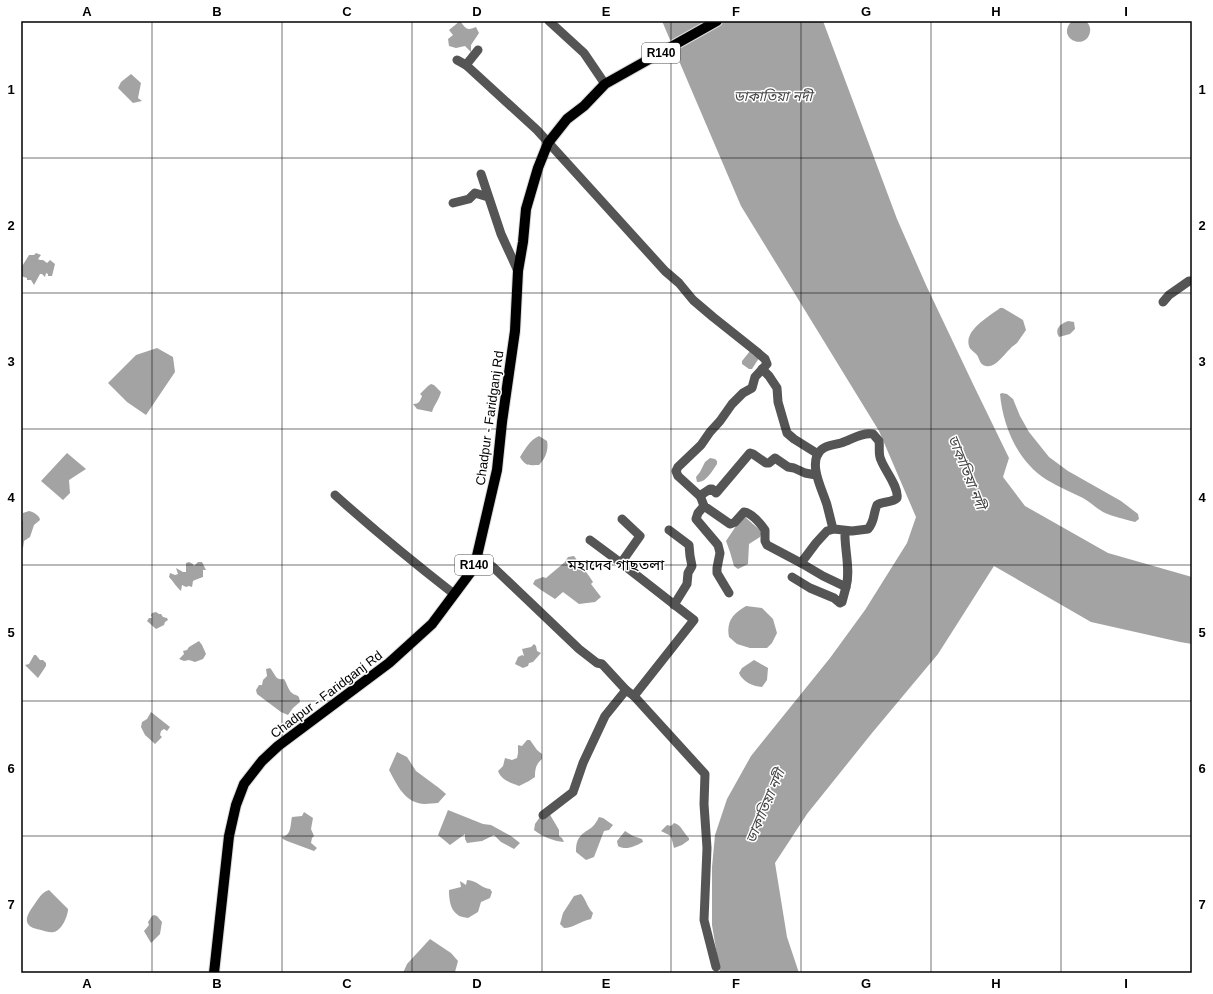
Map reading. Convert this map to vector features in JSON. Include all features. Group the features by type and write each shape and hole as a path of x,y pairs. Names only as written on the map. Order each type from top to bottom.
{"main road":[{"name":"Chadpur - Faridganj Rd","path":"214,973 229,836 236,805 244,784 262,761 278,746 389,663 432,624 470,573 477,556 497,470 502,422 515,331 518,271 523,242 526,209 538,168 548,143 567,119 584,106 605,84 717,21"}],"street":[{"path":"549,21 584,53 605,84"},
{"path":"466,65 478,50"},
{"path":"457,60 466,65 536,130 660,265 679,283 693,300 758,352 765,360 767,364 755,377 752,388 743,393 732,404 701,445 678,467 676,471 678,476 702,501 730,524 735,522 744,512 746,512 765,530 765,541 767,545 846,587"},
{"path":"481,174 501,234 518,271"},
{"path":"453,203 469,199 475,193 488,197"},
{"path":"1162,302 1169,295 1189,281 1192,281"},
{"path":"762,369 777,388 778,402 787,433 818,454"},
{"path":"801,563 827,531 833,529 845,531 868,529 874,519 877,505 894,501 897,498 898,494 880,460 878,441 873,434 864,434 842,443 826,447 818,454 815,465 816,475 827,505 833,529"},
{"path":"729,593 717,573 720,552 718,545 696,519 705,492 712,489 716,493 750,453 769,463 775,458 788,467 816,475"},
{"path":"335,495 376,532 454,594"},
{"path":"621,563 640,536 622,519"},
{"path":"669,530 690,545 690,556 692,563 688,573 687,584 674,605"},
{"path":"792,577 840,603 842,602 846,587 848,568 844,542 845,531"},
{"path":"590,540 694,620 634,696"},
{"path":"477,556 493,567 579,649 597,663 602,664 626,690 634,696 705,774 704,804 707,848 704,920 716,967"},
{"path":"543,815 573,792 583,763 605,716 626,690"}],"water":[{"path":"460,21 467,28 471,29 476,27 479,33 471,45 471,52 465,46 456,48 449,46 448,39 453,35 449,30"},
{"name":"ডাকাতিয়া নদী","path":"662,21 823,21 897,219 926,285 1009,458 1003,477 1025,506 1108,553 1192,577 1192,644 1091,622 994,566 938,654 807,814 775,863 787,937 799,973 720,973 712,925 712,867 715,835 727,799 751,756 830,658 865,610 907,543 916,517 879,431 741,206"},
{"path":"1072,21 1086,21 1089,25 1090,32 1087,38 1083,41 1078,42 1069,37 1067,33 1068,27"},
{"path":"131,74 141,83 138,98 142,101 133,103 118,88 121,82"},
{"path":"36,253 41,255 38,259 47,263 50,260 55,264 52,276 48,276 46,273 45,277 40,274 34,285 31,280 27,280 27,278 21,276 21,268 29,255 34,255"},
{"path":"1000,308 1003,308 1023,320 1026,330 1017,343 1000,360 993,365 986,366 981,363 977,355 970,349 968,340 970,334 984,319"},
{"path":"1068,321 1074,322 1075,329 1070,334 1059,337 1057,332 1059,327"},
{"path":"157,348 173,357 175,372 146,415 127,402 108,383 136,355"},
{"path":"750,351 759,358 752,369 749,369 742,364 742,361"},
{"path":"431,384 441,392 432,412 417,409 413,404 419,402 422,396 420,394"},
{"path":"1000,394 1007,394 1013,399 1029,432 1049,457 1068,471 1121,501 1138,514 1139,519 1135,522 1103,512 1083,498 1047,480 1028,464 1020,454 1009,431 1002,406"},
{"path":"539,436 547,441 547,451 545,457 539,465 526,464 520,457 530,442"},
{"path":"67,453 86,469 69,480 70,493 63,500 41,481"},
{"path":"710,458 715,459 717,464 706,479 697,482 696,477 705,462"},
{"path":"29,511 36,514 40,520 34,525 30,537 24,541 23,548 21,547 21,523 23,520 23,513"},
{"path":"745,517 762,532 760,537 749,544 748,564 738,569 734,566 726,541 740,520"},
{"path":"574,556 593,582 591,584 601,597 595,602 579,604 563,592 555,599 533,584 535,580 543,577 546,578 565,562 568,557"},
{"path":"189,562 194,566 198,562 202,562 206,570 203,570 203,577 193,581 192,587 182,585 181,591 169,577 170,573 175,575 178,574 176,568 186,572 186,563"},
{"path":"746,606 762,608 773,619 777,633 772,643 767,648 750,648 737,644 729,637 728,631 732,618 737,612"},
{"path":"156,612 168,620 164,625 156,629 147,621 149,618 152,618 152,613"},
{"path":"199,641 206,654 203,659 195,662 179,659 184,654 183,651 187,650"},
{"path":"534,644 537,651 541,653 533,662 529,663 528,666 523,668 515,664 518,657 522,655 524,656 522,649 531,647"},
{"path":"34,655 46,663 46,666 38,678 25,665 29,664"},
{"path":"754,660 768,668 767,680 762,687 748,683 739,673 742,668"},
{"path":"270,668 277,678 284,679 291,692 299,697 300,702 288,715 281,712 257,694 256,690 259,685 262,685 263,680 267,676 266,669"},
{"path":"151,712 170,727 167,731 164,729 161,731 160,735 162,737 155,744 145,735 141,727 142,722 147,719"},
{"path":"527,740 530,740 542,754 542,759 536,767 535,777 519,786 504,779 498,771 503,766 505,758 512,760 517,758 518,745 522,746"},
{"path":"397,752 407,757 416,771 446,794 438,803 418,803 408,798 400,790 389,770"},
{"path":"448,810 483,824 491,825 511,836 520,843 514,849 501,842 494,835 482,841 467,843 465,834 450,845 438,835"},
{"path":"304,812 313,818 311,829 314,836 311,843 317,848 314,851 287,841 282,837 289,832 292,817 302,816"},
{"path":"549,813 559,830 559,836 564,842 548,838 534,830 535,824 542,814"},
{"path":"599,817 613,825 609,830 604,831 594,857 586,860 576,852 577,843 579,837 593,826"},
{"path":"674,823 681,827 689,840 674,848 671,836 661,831 667,825 671,826"},
{"path":"625,831 642,839 643,842 627,848 618,846 617,841"},
{"path":"467,880 474,881 484,888 490,889 492,892 490,898 481,902 478,912 468,918 459,916 455,913 450,904 449,893 449,890 461,887 460,881 466,885"},
{"path":"49,890 68,909 66,919 60,929 52,932 35,929 28,924 27,921 28,914 37,900 42,894"},
{"path":"581,894 593,913 591,919 571,927 564,928 560,924 563,913 574,896"},
{"path":"154,915 157,916 162,922 160,934 151,943 144,931 149,925 148,922"},
{"path":"430,939 451,953 458,961 455,972 403,973 407,964"}],"district":[{"name":"মহাদেব গাছতলা","path":"616,565"}]}
